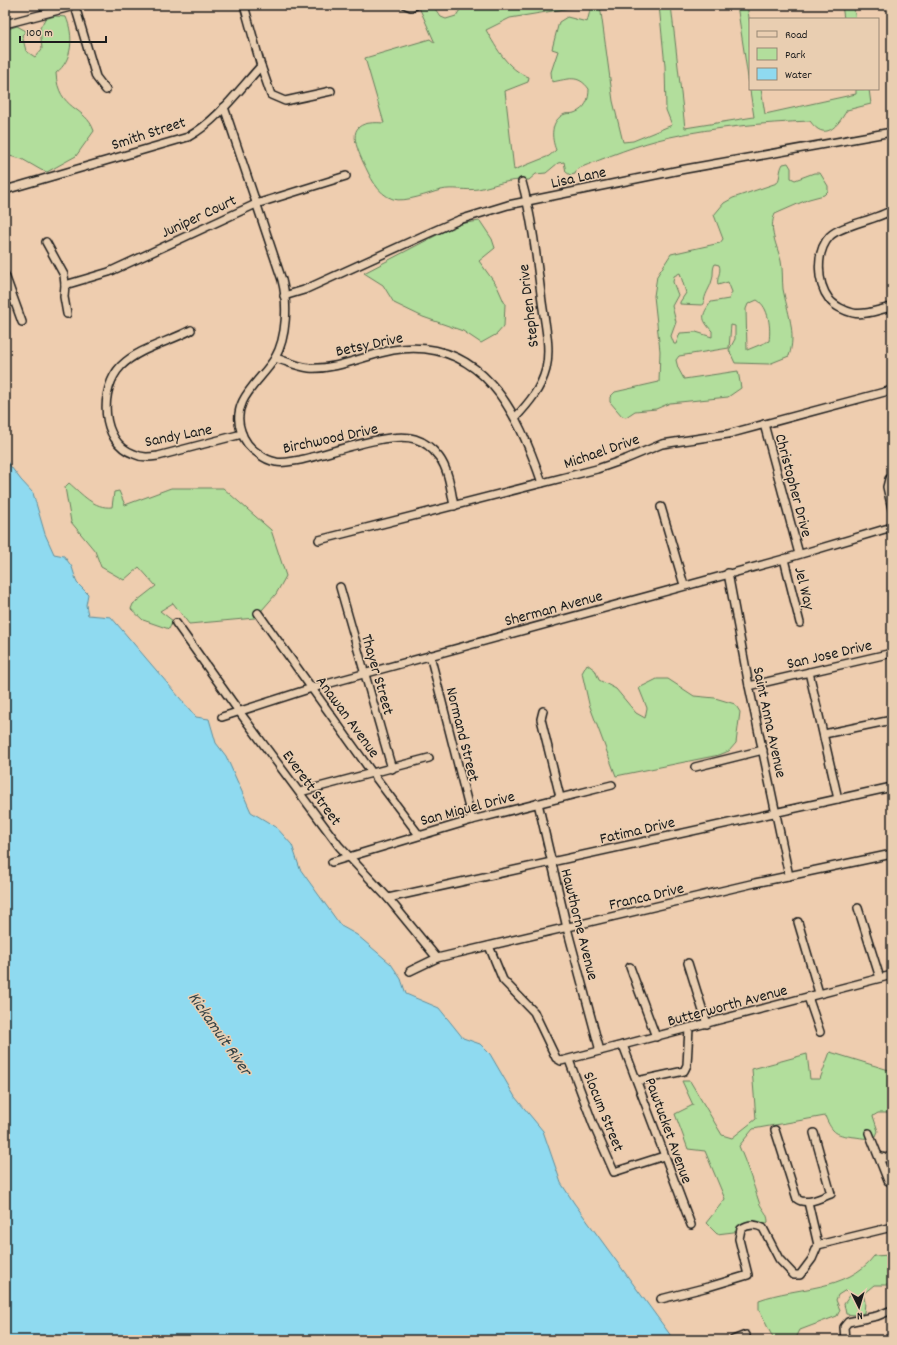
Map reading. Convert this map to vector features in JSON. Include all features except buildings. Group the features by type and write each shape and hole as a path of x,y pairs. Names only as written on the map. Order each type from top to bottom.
{"street":[{"path":"5,24 76,5 96,77 106,90"},
{"path":"244,5 269,91 274,97 285,101 331,91"},
{"path":"406,5 411,7 416,5"},
{"name":"Smith Street","path":"5,190 188,137 198,131 224,107 261,66"},
{"name":"Birchwood Drive","path":"224,107 282,280 285,303 283,332 275,358 245,395 240,406 239,422 242,434 252,449 276,463 306,459 393,437 416,439 424,443 440,458 447,477 454,506"},
{"name":"Lisa Lane","path":"284,296 304,290 459,220 528,200 672,171 892,132"},
{"name":"Juniper Court","path":"65,285 109,272 256,204 346,176"},
{"name":"Stephen Drive","path":"515,418 529,402 539,387 546,369 547,356 546,333 528,200 522,182"},
{"path":"892,210 884,215 838,230 829,236 821,253 819,264 823,289 830,301 842,309 853,313 863,313 892,307"},
{"path":"46,242 64,275 64,297 67,314"},
{"path":"5,275 22,322"},
{"name":"Sandy Lane","path":"191,330 139,353 125,362 116,372 107,390 105,403 111,431 125,450 145,457 158,456 242,434"},
{"name":"Betsy Drive","path":"275,358 311,368 330,366 392,350 408,348 446,353 464,361 482,374 501,396 515,418 531,450 542,483"},
{"name":"Michael Drive","path":"320,540 612,464 662,444 728,434 892,390"},
{"name":"Christopher Drive","path":"764,424 800,554"},
{"path":"892,477 889,479 887,487 892,510"},
{"path":"661,507 684,585"},
{"name":"Sherman Avenue","path":"222,717 238,710 312,688 684,585 784,559 892,527"},
{"name":"Jel Way","path":"784,559 800,623"},
{"name":"Saint Anna Avenue","path":"728,573 749,686 789,876"},
{"name":"Thayer Street","path":"340,587 363,674 392,769"},
{"name":"Anawan Avenue","path":"258,613 373,774 419,835"},
{"name":"Everett Street","path":"176,623 312,810 348,856 388,898 437,958"},
{"name":"San Jose Drive","path":"749,686 892,653"},
{"name":"Normand Street","path":"430,655 472,820"},
{"path":"809,672 838,799"},
{"path":"543,711 541,719 560,798"},
{"path":"824,734 892,720"},
{"path":"695,767 763,750"},
{"path":"300,792 392,769 429,758"},
{"name":"San Miguel Drive","path":"332,862 472,820 612,785"},
{"name":"Fatima Drive","path":"388,898 892,787"},
{"name":"Hawthorne Avenue","path":"538,803 567,928 600,1051"},
{"name":"Franca Drive","path":"410,971 437,958 789,876 892,854"},
{"path":"858,908 880,978"},
{"path":"798,922 819,993"},
{"path":"489,946 503,980 534,1012 556,1058 561,1061 569,1060"},
{"path":"688,963 707,1024"},
{"path":"630,967 656,1037"},
{"name":"Butterworth Avenue","path":"569,1060 892,975"},
{"path":"808,997 820,1032"},
{"path":"637,1082 684,1070 686,1066 689,1028"},
{"name":"Pawtucket Avenue","path":"623,1045 691,1226"},
{"name":"Slocum Street","path":"569,1060 593,1124 614,1172 664,1156"},
{"path":"775,1130 792,1183 798,1199 801,1202 808,1202 831,1194 814,1133"},
{"path":"869,1133 888,1181"},
{"path":"879,1156 884,1158 892,1156"},
{"path":"661,1299 708,1288 748,1275 739,1239 741,1229 745,1226 758,1226 763,1228 779,1260 794,1275 800,1275 818,1245 808,1202"},
{"path":"818,1245 892,1227"},
{"path":"845,1340 844,1327 848,1322 877,1316 892,1310"},
{"path":"733,1340 746,1335"}],"green space":[{"path":"418,5 432,5 441,17 446,19 456,16 463,5 600,5 613,101 623,142 633,141 672,125 666,110 665,66 659,5 671,5 685,128 754,117 750,90 761,90 765,114 856,94 856,90 869,90 871,104 847,110 835,126 826,131 821,131 810,121 757,124 722,128 670,137 634,147 577,169 575,174 570,175 566,172 564,162 558,163 546,173 536,174 529,180 509,181 469,190 446,189 410,199 393,199 387,197 378,189 368,173 356,145 355,137 359,127 364,124 384,123 365,58 430,39 435,43","holes":["583,6 591,7 587,22 567,17 559,22 552,49 558,51 551,72 552,82 577,79 585,84 589,89 586,103 578,111 565,114 557,120 553,130 553,140 556,150 549,156 514,170 505,91 528,82 529,77 522,74 509,64 486,30 510,18"]},
{"path":"737,5 747,5 749,18 749,84"},
{"path":"842,5 853,5 856,18 844,18"},
{"path":"55,16 66,17 69,24 71,40 69,55 62,68 56,73 58,85 62,95 85,117 94,131 76,156 47,172 22,159 5,155 5,30 17,26 26,31 22,35 26,51 35,57 42,49 40,28 45,19"},
{"path":"788,163 791,168 791,178 795,180 814,173 820,173 828,186 828,191 824,195 809,199 775,214 773,220 772,225 775,243 781,261 783,289 792,330 789,356 769,364 735,363 729,350 735,339 735,326 731,325 729,348 679,356 676,360 678,368 684,379 738,371 741,388 728,397 670,403 656,409 635,411 626,417 622,416 610,402 610,397 615,392 659,382 660,351 654,296 657,276 671,254 720,243 723,239 714,215 724,203 733,198 777,183 783,164","holes":["715,264 719,265 720,268 718,285 728,282 732,292 729,299 711,302 705,311 704,320 712,331 712,337 696,332 680,333 676,344 674,344 671,336 676,322 672,306 678,295 673,282 674,276 680,273 686,293 680,304 702,305 704,304 705,297 713,278","757,300 761,303 767,313 770,330 769,341 747,350 746,309 748,304"]},
{"path":"480,221 492,239 495,248 479,261 497,286 505,304 504,326 497,334 481,343 463,331 423,317 394,303 383,285 364,273 458,224"},
{"path":"69,483 89,500 100,506 106,507 112,507 114,492 119,491 125,505 171,488 223,488 271,530 286,576 276,594 255,618 189,624 173,603 160,611 173,621 169,629 143,620 131,609 133,604 156,586 139,567 124,580 101,567 95,551 71,522 65,487"},
{"path":"587,664 595,670 599,680 616,689 636,713 645,718 647,708 639,688 657,679 668,679 694,696 715,698 735,704 740,712 736,743 729,751 719,755 616,776 589,704 582,673"},
{"path":"830,1052 892,1071 892,1113 878,1113 873,1116 878,1131 876,1136 868,1138 839,1134 830,1127 825,1116 753,1129 739,1146 759,1202 767,1216 768,1222 758,1229 717,1234 706,1223 725,1199 705,1151 688,1149 675,1114 693,1105 682,1081 690,1081 722,1135 732,1138 756,1119 752,1069 807,1054 810,1079 820,1079"},
{"path":"874,1256 892,1256 892,1285 874,1285 863,1294 865,1302 864,1313 855,1315 846,1314 844,1304 851,1294 846,1290 838,1295 836,1300 840,1310 837,1316 800,1330 795,1340 774,1340 759,1310 759,1300 836,1282 863,1268"}],"water":[{"name":"Kickamuit River","path":"5,459 33,493 45,534 54,554 64,556 72,567 77,583 88,594 86,605 88,615 111,617 196,717 209,719 216,743 226,756 251,812 276,827 292,845 300,869 341,926 357,935 391,964 401,979 406,994 439,1008 463,1038 480,1044 490,1054 515,1097 543,1131 561,1183 674,1340 5,1340"}]}
